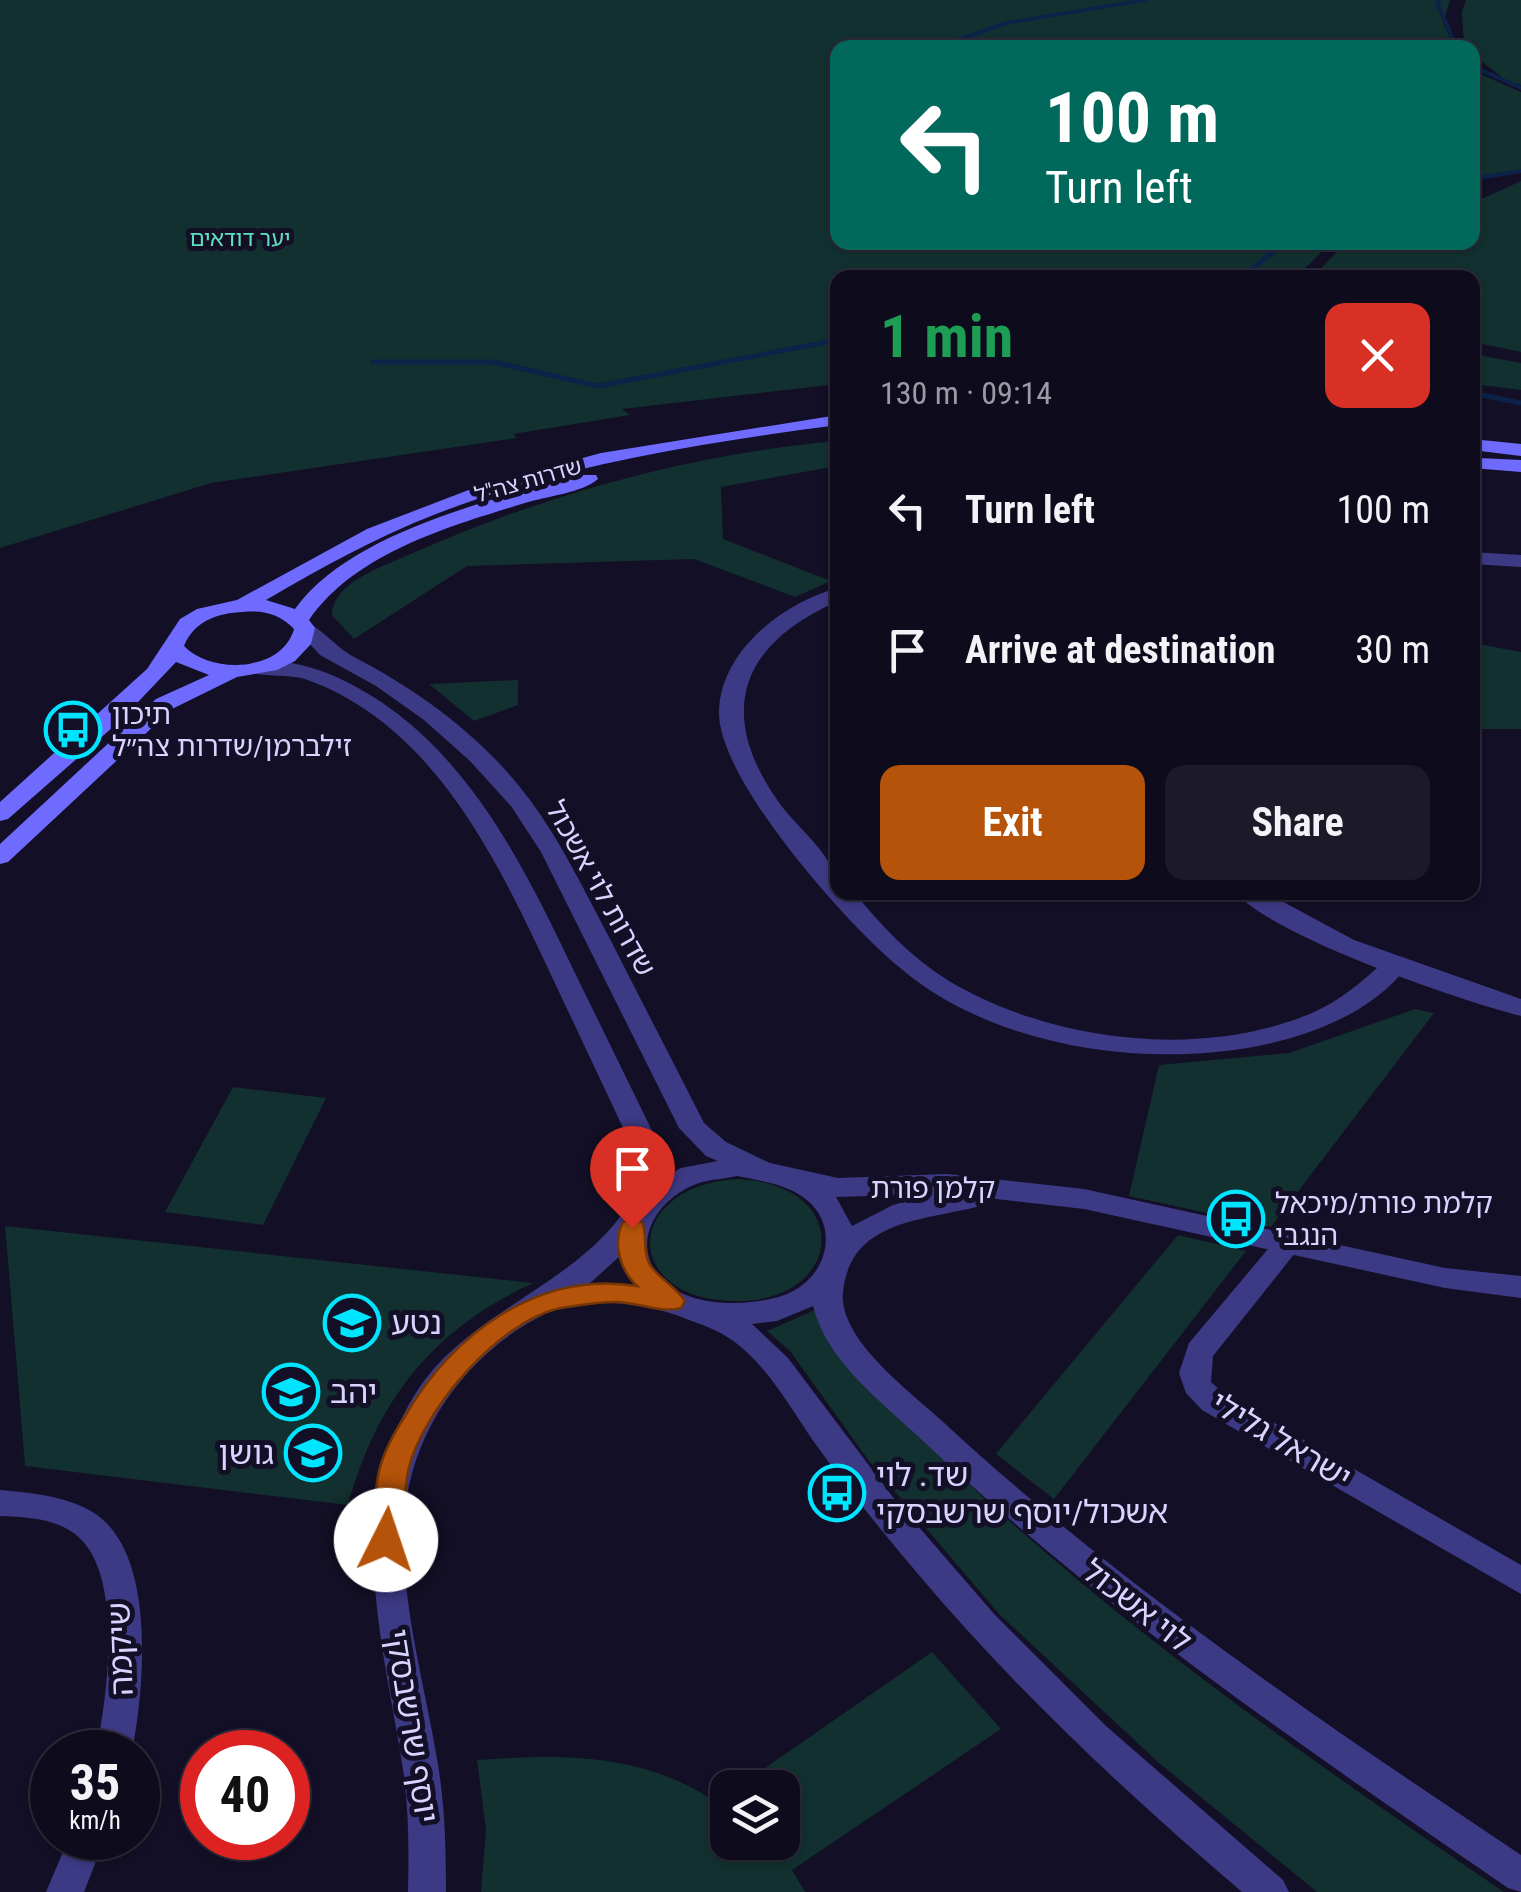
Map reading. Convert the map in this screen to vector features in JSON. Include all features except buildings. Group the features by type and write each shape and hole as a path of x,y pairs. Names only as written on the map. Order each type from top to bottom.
{"main road":[{"name":"שדרות צה\"ל","path":"241,606 378,531 492,488 646,448 830,421"},
{"name":"שדרות צה\"ל","path":"249,669 294,652 303,642 302,623 318,588 402,543 512,502 633,468 830,436"},
{"path":"1480,459 1521,450"},
{"path":"1480,461 1521,466"},
{"path":"0,814 148,680 174,648 178,633 194,619 241,606 278,609 302,623"},
{"path":"174,648 192,665 249,669"},
{"path":"0,856 164,704 207,681 249,669"}],"street":[{"path":"1480,559 1521,562"},
{"path":"830,598 804,610 764,639 738,674 730,715 742,762 830,879"},
{"name":"שדרות לוי אשכול","path":"302,623 327,651 384,681 432,714 500,778 553,852 693,1128 716,1149 772,1171"},
{"path":"249,669 304,672 358,699 425,754 484,821 510,863 647,1149 654,1187 630,1239 634,1262 648,1283 687,1306 735,1325 767,1350 866,1489 974,1616 1102,1745 1270,1892"},
{"path":"847,900 892,952 943,988 1020,1021 1068,1035 1136,1044 1203,1045 1265,1036 1319,1020 1363,995 1395,965"},
{"path":"1261,900 1308,928 1395,965 1521,1008"},
{"path":"640,1212 664,1187 692,1174 722,1168 772,1171 812,1188 831,1206 842,1227 838,1261 813,1293 785,1307 753,1314 687,1306"},
{"name":"קלמן פורת","path":"772,1171 838,1188 948,1184 1084,1199 1446,1278 1521,1286"},
{"name":"קלמן פורת","path":"838,1261 874,1222 920,1205 974,1198 1084,1199"},
{"name":"יוסף שרשבסקי","path":"427,1892 428,1807 390,1581 388,1504 404,1441 434,1390 474,1348 596,1263 625,1234 640,1212"},
{"name":"ישראל גלילי","path":"1289,1244 1200,1351 1193,1372 1198,1389 1212,1402 1521,1581"},
{"name":"לוי אשכול","path":"838,1261 828,1303 848,1344 944,1443 1025,1516 1217,1668 1521,1876"},
{"name":"יוסף שרשבסקי","path":"524,1311 558,1298 602,1292 687,1306"},
{"name":"שיקמה","path":"0,1504 71,1516 102,1541 118,1585 126,1631 126,1678 118,1730"},
{"path":"65,1892 78,1860"}],"green space":[{"name":"יער דודאים","path":"0,0 1450,0 1443,24 1451,40 830,40 830,250 1324,250 1303,270 830,270 830,385 622,409 630,415 513,434 517,438 211,483 0,548"},
{"path":"1466,0 1521,0 1521,85 1507,81 1480,60 1480,40 1464,40 1462,12"},
{"path":"1480,74 1521,92 1521,171 1480,175"},
{"path":"1521,181 1521,352 1480,343 1480,270 1320,270 1338,250 1480,250 1480,200"},
{"path":"1480,355 1521,363 1521,390 1480,385"},
{"path":"830,442 830,467 721,487 723,539 830,581 795,597 694,559 467,566 354,639 332,615 341,593 363,576 515,512 620,480 782,447"},
{"path":"1480,644 1521,652 1521,729 1480,729"},
{"path":"518,680 518,705 474,721 429,684"},
{"path":"1415,1009 1434,1013 1271,1227 1129,1196 1159,1065 1289,1053"},
{"path":"233,1087 326,1098 263,1225 165,1212"},
{"path":"737,1179 776,1186 803,1201 818,1221 822,1243 814,1265 797,1284 769,1297 732,1301 696,1295 670,1282 655,1263 650,1242 656,1220 673,1201 700,1186"},
{"path":"5,1226 533,1283 466,1322 414,1372 375,1432 348,1505 25,1466"},
{"path":"1178,1235 1246,1251 1054,1499 996,1454"},
{"path":"815,1310 834,1347 862,1381 1061,1565 1204,1680 1504,1892 1317,1892 1158,1762 999,1614 869,1461 790,1351 767,1331"},
{"path":"932,1652 1001,1729 792,1870 805,1892 481,1892 486,1830 477,1760 601,1760 660,1774 710,1799 710,1860 800,1860 800,1770 762,1770"}],"waterway":[{"path":"957,40 1007,23 1145,0"},
{"path":"1440,0 1437,3 1453,40"},
{"path":"1480,70 1521,88"},
{"path":"1480,178 1521,171"},
{"path":"1251,270 1275,250"},
{"path":"373,362 493,362 598,386 830,342"},
{"path":"1480,395 1521,403"}],"place":[{"name":"תיכון זילברמן/שדרות צה״ל","path":"73,730"},
{"name":"קלמת פורת/מיכאל הנגבי","path":"1236,1219"},
{"name":"נטע","path":"352,1323"},
{"name":"יהב","path":"291,1392"},
{"name":"גושן","path":"313,1453"},
{"name":"שד. לוי אשכול/יוסף שרשבסקי","path":"837,1493"}],"route":[{"path":"386,1540 388,1504 404,1441 434,1390 474,1348 524,1311 558,1298 616,1292 672,1301 640,1273 631,1250 632,1228"}]}
